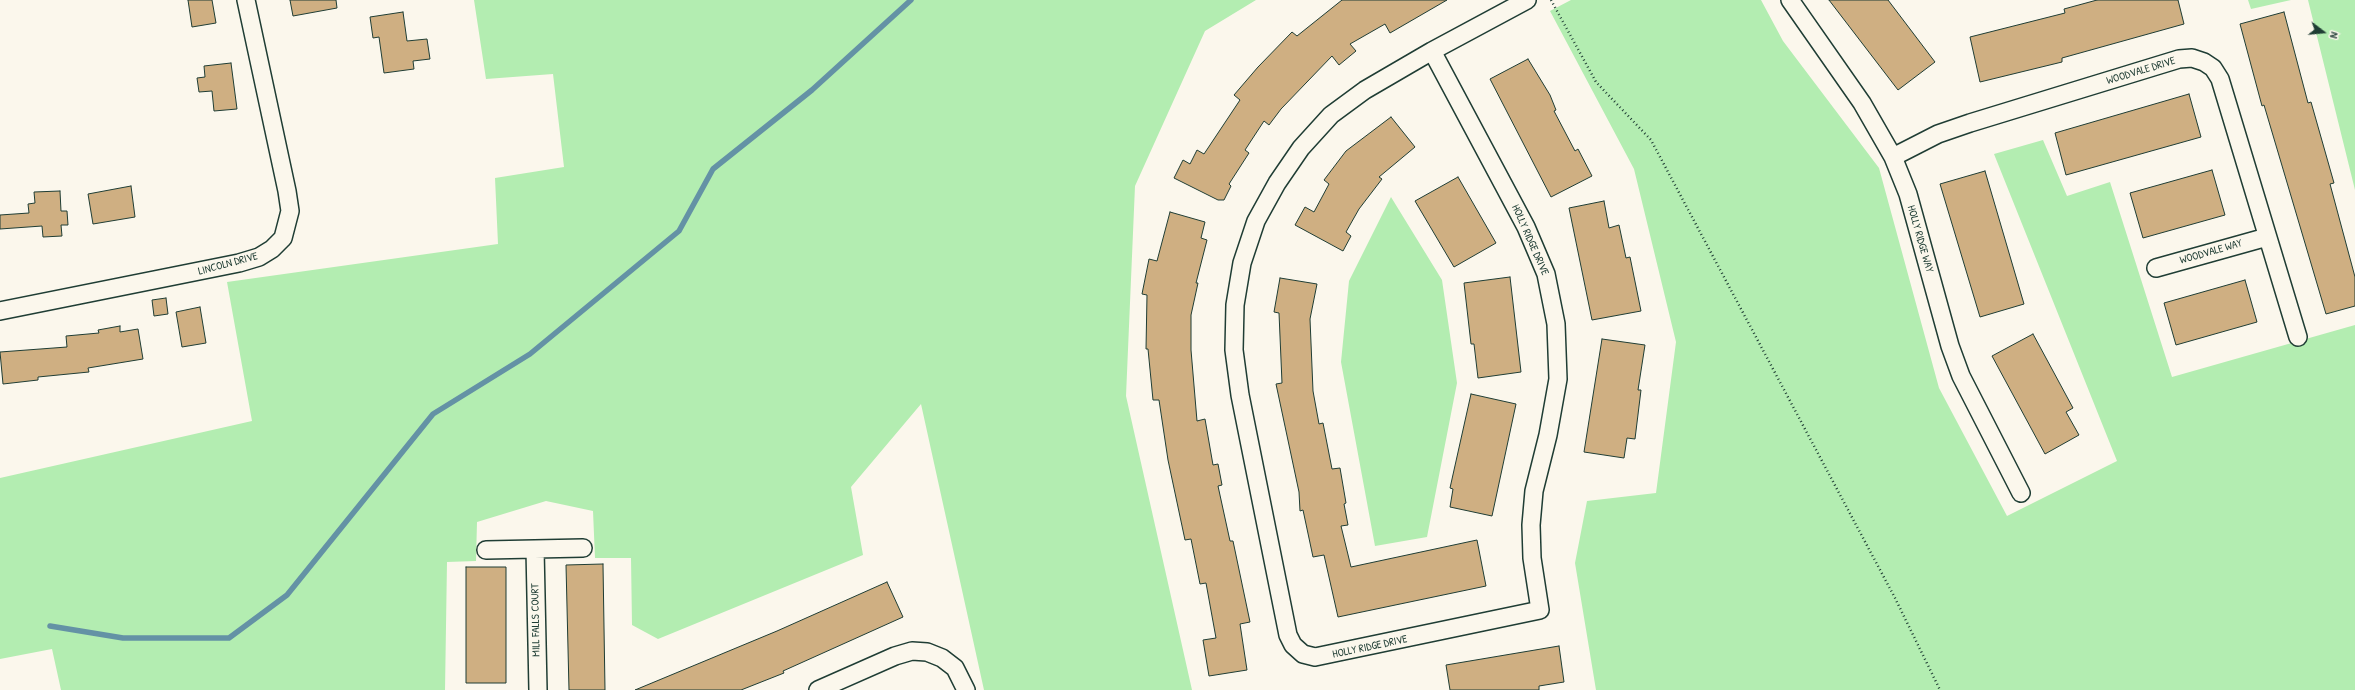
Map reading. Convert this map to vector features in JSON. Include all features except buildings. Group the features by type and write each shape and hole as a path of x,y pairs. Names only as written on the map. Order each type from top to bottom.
{"street":[{"name":"LINCOLN DRIVE","path":"0,311 125,288 239,263 259,257 272,249 283,238 290,211 287,191 246,0"},
{"name":"HOLLY RIDGE DRIVE","path":"1432,51 1526,227 1546,274 1556,324 1558,379 1548,435 1534,491 1531,524 1532,558 1540,610 1315,657 1303,654 1293,645 1288,634 1240,395 1234,350 1236,305 1242,263 1256,221 1277,183 1300,148 1331,115 1359,94 1432,51 1527,0"},
{"name":"HOLLY RIDGE WAY","path":"1790,0 1862,103 1893,157 1908,194 1950,346 1961,376 2021,493"},
{"name":"WOODVALE DRIVE","path":"1893,157 1938,134 1970,123 2180,59 2192,58 2204,62 2213,68 2220,79 2298,337"},
{"name":"WOODVALE WAY","path":"2156,268 2267,237"},
{"path":"486,550 583,548"},
{"name":"MILL FALLS COURT","path":"535,549 538,690"},
{"path":"818,690 895,656 912,651 927,652 942,658 955,668 966,690"}],"path":[{"path":"1551,0 1596,82 1651,140 1895,598 1940,690"}],"green space":[{"path":"474,0 1256,0 1205,31 1135,186 1126,396 1192,690 984,690 921,404 851,487 863,555 658,639 632,625 631,558 595,558 593,511 546,501 477,522 476,561 447,562 445,690 61,690 52,649 0,659 0,478 252,421 227,282 498,244 495,178 564,167 553,74 486,79"},
{"path":"1571,0 1761,0 1783,41 1879,168 1939,388 2007,516 2117,461 1994,154 2043,140 2067,196 2110,182 2172,377 2355,325 2355,690 1596,690 1575,563 1587,501 1656,493 1676,342 1634,169 1550,11"},
{"path":"2248,0 2291,0 2251,9"},
{"path":"2308,0 2355,0 2355,190"},
{"path":"1391,197 1442,280 1457,383 1427,537 1375,546 1341,362 1349,281"}],"waterway":[{"path":"50,626 123,638 229,638 287,595 433,414 530,354 679,231 713,169 812,90 911,0"}]}
